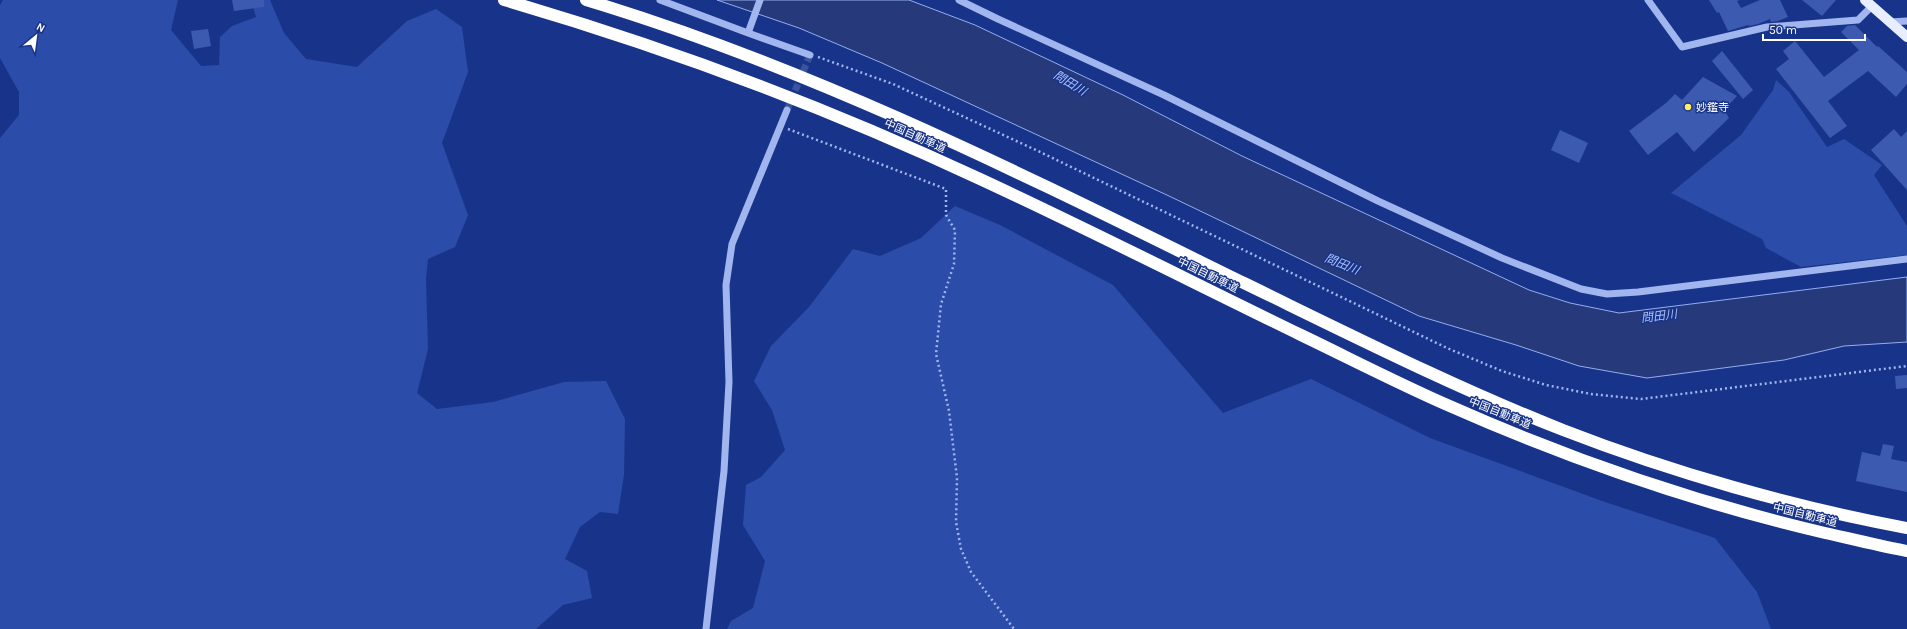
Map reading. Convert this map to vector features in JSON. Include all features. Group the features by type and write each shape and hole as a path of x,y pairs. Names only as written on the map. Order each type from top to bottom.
{"highway":[{"name":"中国自動車道","path":"504,0 595,26 676,53 769,88 853,123 979,178 1451,407 1554,449 1662,487 1772,520 1907,551"},
{"name":"中国自動車道","path":"586,0 684,33 868,105 1044,186 1453,383 1563,430 1675,469 1778,499 1907,528"}],"main road":[{"path":"1869,3 1907,37"}],"street":[{"path":"660,0 810,55"},
{"path":"748,33 760,0"},
{"path":"960,0 1164,95 1370,198 1502,258 1581,289 1607,294 1638,292 1907,259"},
{"path":"1648,0 1682,47 1767,27 1858,20 1869,3"},
{"path":"1890,22 1907,21"},
{"path":"706,629 724,471 729,382 726,285 732,244 788,110"}],"path":[{"path":"810,55 893,84 1038,151 1447,348 1502,371 1546,385 1591,394 1641,398 1907,366"},
{"path":"781,126 946,189 946,216 956,230 954,264 941,304 936,354 949,411 957,478 956,522 961,548 970,572 1014,629"}],"shaded area":[{"path":"3,0 178,0 171,30 201,66 219,65 220,37 232,26 256,17 251,0 270,0 284,33 306,59 357,67 407,21 436,9 462,27 468,72 442,143 468,215 455,247 428,259 426,280 428,349 417,393 437,409 493,402 564,382 606,381 625,419 624,475 618,514 600,512 580,527 565,559 587,571 592,598 563,605 536,629 0,629 0,138 19,115 19,92 0,58 0,5"},
{"path":"1776,80 1789,92 1827,147 1844,139 1882,165 1874,175 1907,226 1907,255 1801,267 1766,248 1762,239 1671,193 1741,135 1773,90"},
{"path":"955,206 1000,225 1113,285 1223,413 1311,379 1430,438 1605,502 1715,538 1757,592 1771,629 727,629 731,621 753,608 765,561 743,525 746,485 761,477 785,450 772,410 754,381 771,346 809,307 853,249 880,256 921,238"}],"water":[{"name":"問田川","path":"717,0 909,0 975,25 1123,95 1242,156 1529,290 1570,303 1619,313 1907,277 1907,342 1844,346 1784,360 1647,378 1579,366 1516,345 1419,316 1169,196 882,63 799,28"}],"building":[{"path":"232,0 264,0 264,7 234,11"},
{"path":"1709,0 1740,0 1737,1 1741,8 1760,0 1780,0 1788,17 1771,22 1770,19 1758,24 1748,25 1728,31 1719,12 1717,13"},
{"path":"1802,0 1836,0 1822,16"},
{"path":"1855,25 1877,47 1878,46 1907,72 1907,84 1896,97 1868,71 1828,101 1847,126 1830,138 1776,69 1789,59 1783,51 1795,41 1824,77 1859,50 1841,32 1847,26"},
{"path":"208,29 211,46 194,49 191,31"},
{"path":"1722,51 1753,90 1743,99 1712,61"},
{"path":"1703,77 1737,96 1724,110 1729,118 1694,152 1677,132 1648,155 1629,131 1666,103 1675,94 1682,100"},
{"path":"1894,129 1901,137 1907,131 1907,190 1871,150"},
{"path":"1560,130 1588,143 1579,163 1551,150"},
{"path":"1907,375 1907,388 1896,389 1895,376"},
{"path":"1883,444 1894,446 1891,459 1907,462 1907,492 1856,481 1862,452 1880,456"}],"tunnel":[{"path":"787,110 810,55"}],"place":[{"name":"妙鑑寺","path":"1688,107"}]}
